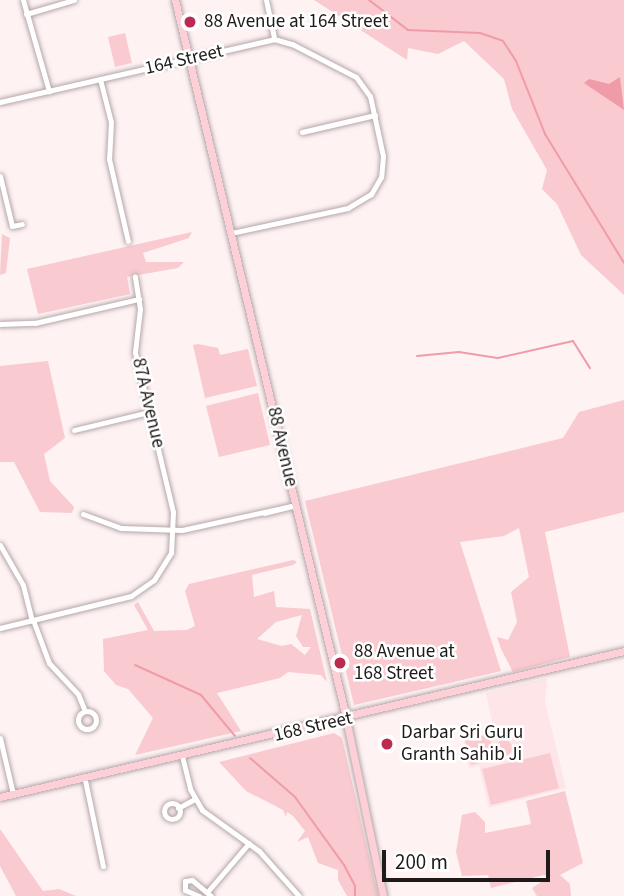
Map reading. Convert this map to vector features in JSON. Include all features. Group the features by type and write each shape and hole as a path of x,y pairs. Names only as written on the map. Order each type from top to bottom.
{"main road":[{"name":"88 Avenue","path":"175,0 231,233 291,507 346,720 383,896"},
{"name":"168 Street","path":"0,797 346,720 624,652"}],"street":[{"path":"23,0 49,91"},
{"path":"26,14 74,0"},
{"path":"231,233 348,208 366,198 382,177 384,164 374,115 360,81 300,48 274,39 266,0"},
{"name":"164 Street","path":"0,102 274,39"},
{"path":"100,79 111,122 109,159 128,241"},
{"path":"302,132 374,115"},
{"path":"0,176 12,226 22,224"},
{"name":"87A Avenue","path":"135,276 139,299 135,352 175,530"},
{"path":"0,324 30,324 139,299"},
{"path":"74,430 149,412"},
{"path":"83,514 121,528 175,530 291,507"},
{"path":"0,628 139,592 165,566 175,530"},
{"path":"0,545 23,585 32,620 49,663 75,690 85,711"},
{"path":"0,738 13,794"},
{"path":"182,756 195,799 210,818 249,843 299,896"},
{"path":"85,780 103,866"},
{"path":"178,808 195,799"},
{"path":"199,896 184,890 185,881 192,880 210,894 249,843"}],"shaded area":[{"path":"314,0 624,0 624,295 581,255 557,204 542,189 547,170 512,109 504,79 464,41 438,54 408,48 407,60"},
{"path":"125,33 132,63 115,67 108,37"},
{"path":"620,77 624,110 584,83 589,79 609,84"},
{"path":"192,232 189,238 143,253 146,262 184,262 178,268 127,277 130,294 38,314 27,269"},
{"path":"2,234 10,238 6,273 0,275"},
{"path":"193,345 218,348 220,355 248,349 257,386 205,398"},
{"path":"48,361 65,438 44,454 50,481 74,507 72,513 40,512 14,462 0,462 0,366"},
{"path":"258,393 270,445 219,457 206,406"},
{"path":"624,400 624,512 545,532 570,657 513,672 501,649 497,637 508,640 517,622 511,592 529,577 519,528 504,536 460,542 501,671 354,705 305,501 563,438 579,412"},
{"path":"293,560 297,562 252,575 254,597 274,591 276,607 310,609 327,682 321,675 288,672 280,678 217,693 241,731 135,755 153,718 128,689 116,685 104,671 103,639 148,630 134,605 138,602 154,631 187,630 195,626 185,591 189,584","holes":["302,615 296,636 303,647 311,647 305,655 291,644 282,646 257,639 276,622"]},
{"path":"547,678 545,702 566,788 489,808 479,766 469,768 463,739 494,731 486,693"},
{"path":"334,733 342,738 378,896 347,896 338,880 338,870 318,863 308,837 297,842 305,831 293,816 287,812 286,817 283,810 246,791 219,762"},
{"path":"489,734 495,759 471,765 465,740"},
{"path":"504,740 510,742 510,754 504,756 498,754 496,748 498,742"},
{"path":"550,753 559,788 491,805 482,769"},
{"path":"565,791 583,863 560,875 570,884 571,896 537,896 532,888 549,877 544,875 491,888 488,875 462,876 456,852 462,815 475,812 485,822 485,833 531,824 526,801"},
{"path":"0,829 43,891 59,889 76,896 16,896 0,866"}],"waterway":[{"path":"369,0 408,30 480,33 503,41 516,61 545,134 624,263"},
{"path":"417,356 459,352 498,358 573,341 590,368"},
{"path":"135,665 201,695 235,736"},
{"path":"250,758 295,797 344,865 355,886 355,896"}],"place":[{"name":"88 Avenue at 164 Street","path":"190,22"},
{"name":"88 Avenue at 168 Street","path":"340,663"},
{"name":"Darbar Sri Guru Granth Sahib Ji","path":"387,744"}]}
